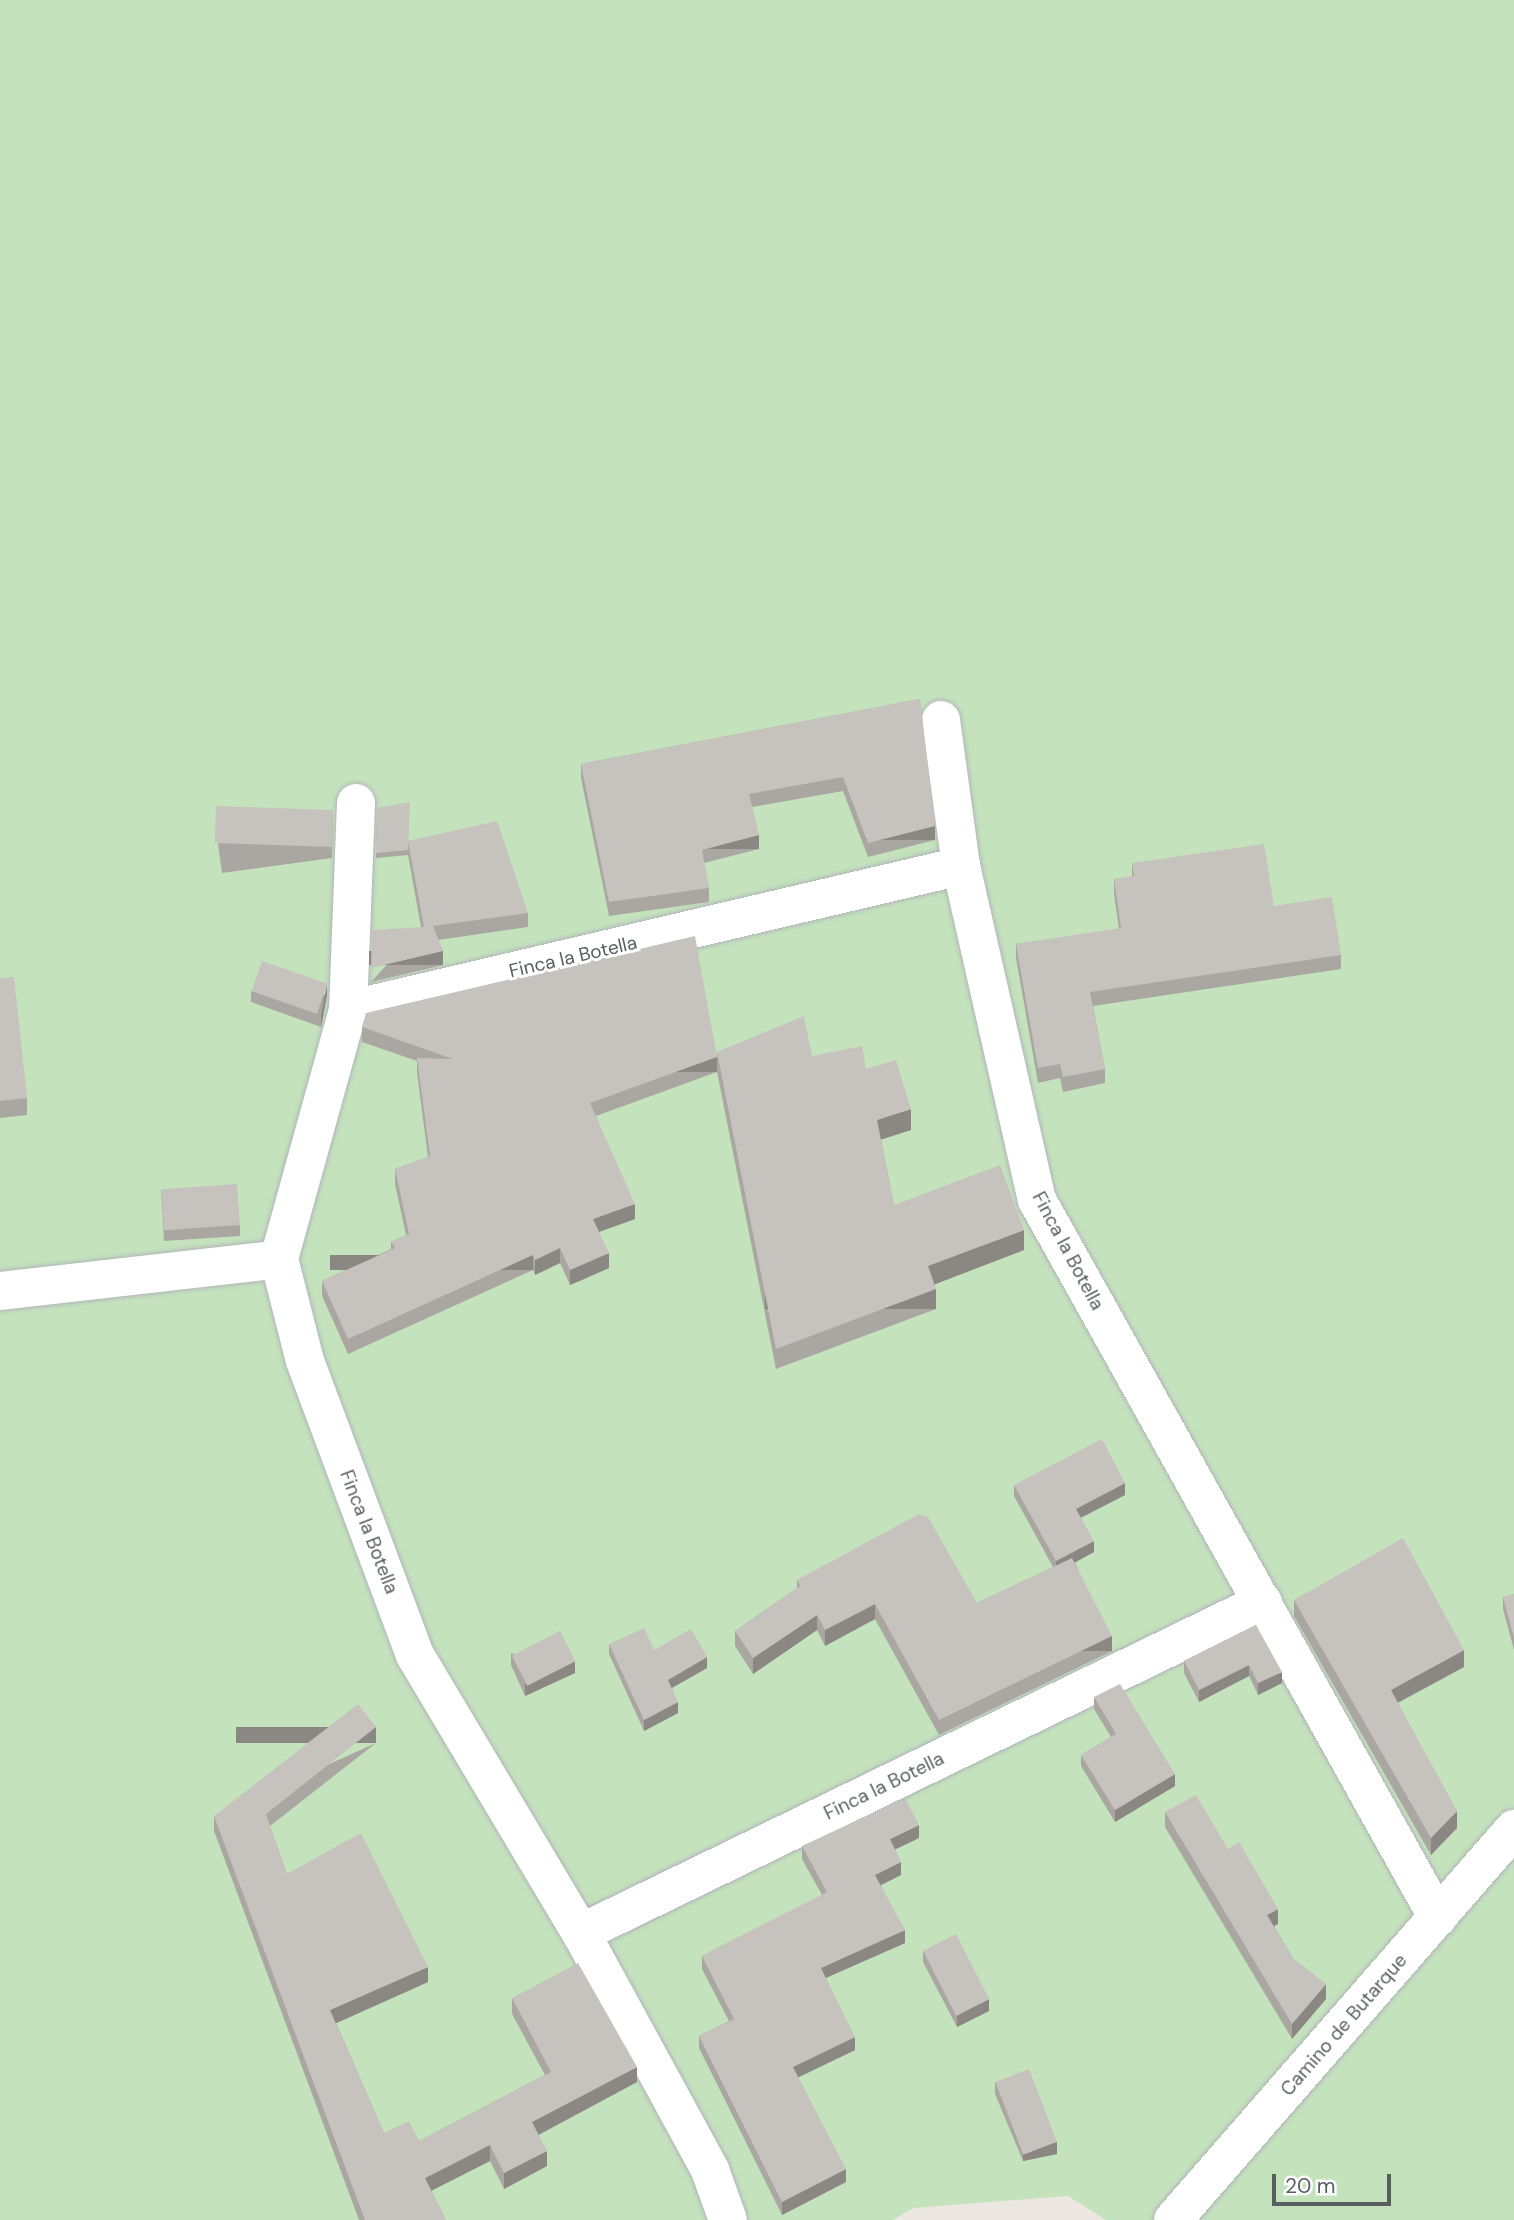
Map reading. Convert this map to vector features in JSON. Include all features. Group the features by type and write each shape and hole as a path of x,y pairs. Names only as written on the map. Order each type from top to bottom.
{"street":[{"name":"Finca la Botella","path":"941,720 961,866 1037,1200 1438,1918"},
{"name":"Finca la Botella","path":"356,803 348,1010 279,1259 305,1362 415,1655 581,1933 710,2170 728,2220"},
{"name":"Finca la Botella","path":"348,1010 961,866"},
{"path":"0,1291 279,1259"},
{"name":"Finca la Botella","path":"581,1933 1263,1602"},
{"name":"Camino de Butarque","path":"1173,2220 1514,1829"}],"green space":[{"path":"0,0 1514,0 1514,2220 1106,2220 1068,2196 913,2208 893,2220 0,2220"}],"building":[{"path":"920,699 935,826 868,843 843,777 749,794 759,835 702,850 709,888 609,902 581,764"},
{"path":"410,802 408,850 376,853 377,808"},
{"path":"216,806 333,810 332,847 215,843"},
{"path":"497,821 528,913 433,926 443,951 371,968 372,930 424,927 408,841"},
{"path":"1264,844 1274,906 1332,897 1341,955 1090,992 1105,1069 1063,1077 1060,1064 1038,1068 1016,944 1121,928 1114,879 1134,876 1132,863"},
{"path":"695,936 717,1057 590,1103 635,1204 593,1219 609,1253 570,1270 560,1248 535,1260 533,1255 348,1339 322,1281 395,1248 391,1242 409,1234 395,1169 430,1156 417,1058 453,1059 362,1027 366,1013"},
{"path":"262,961 327,983 317,1014 252,991"},
{"path":"14,977 27,1098 0,1101 0,978"},
{"path":"804,1016 812,1056 862,1046 866,1069 896,1060 911,1109 877,1120 894,1205 1000,1165 1024,1230 928,1266 936,1289 776,1349 717,1052"},
{"path":"237,1184 240,1225 164,1230 161,1189"},
{"path":"1102,1439 1125,1483 1076,1509 1094,1541 1056,1561 1014,1485"},
{"path":"919,1514 928,1517 977,1603 1072,1558 1112,1636 939,1720 875,1604 825,1630 817,1615 753,1658 735,1631 800,1586 797,1580"},
{"path":"1403,1538 1464,1650 1391,1690 1457,1811 1431,1838 1294,1600"},
{"path":"1514,1594 1514,1638 1503,1597"},
{"path":"1256,1625 1282,1672 1258,1683 1249,1665 1199,1690 1184,1661"},
{"path":"644,1628 654,1650 691,1629 707,1657 668,1680 678,1702 644,1720 609,1644"},
{"path":"560,1631 575,1661 527,1686 512,1656"},
{"path":"1120,1684 1175,1774 1115,1810 1081,1755 1116,1734 1094,1697"},
{"path":"358,1704 376,1727 266,1814 287,1874 361,1833 428,1967 330,2010 384,2133 409,2121 419,2141 551,2072 512,1998 578,1963 637,2067 532,2122 547,2151 504,2173 490,2145 425,2178 446,2220 365,2220 214,1816"},
{"path":"1196,1795 1228,1849 1239,1842 1278,1909 1267,1915 1293,1958 1326,1984 1292,2024 1165,1812"},
{"path":"905,1798 919,1825 890,1839 901,1862 875,1875 905,1930 821,1968 855,2037 793,2067 846,2169 782,2202 699,2036 734,2019 702,1956 827,1892 802,1846"},
{"path":"956,1934 989,1999 956,2016 923,1951"},
{"path":"1029,2069 1057,2142 1023,2155 995,2082"}]}
